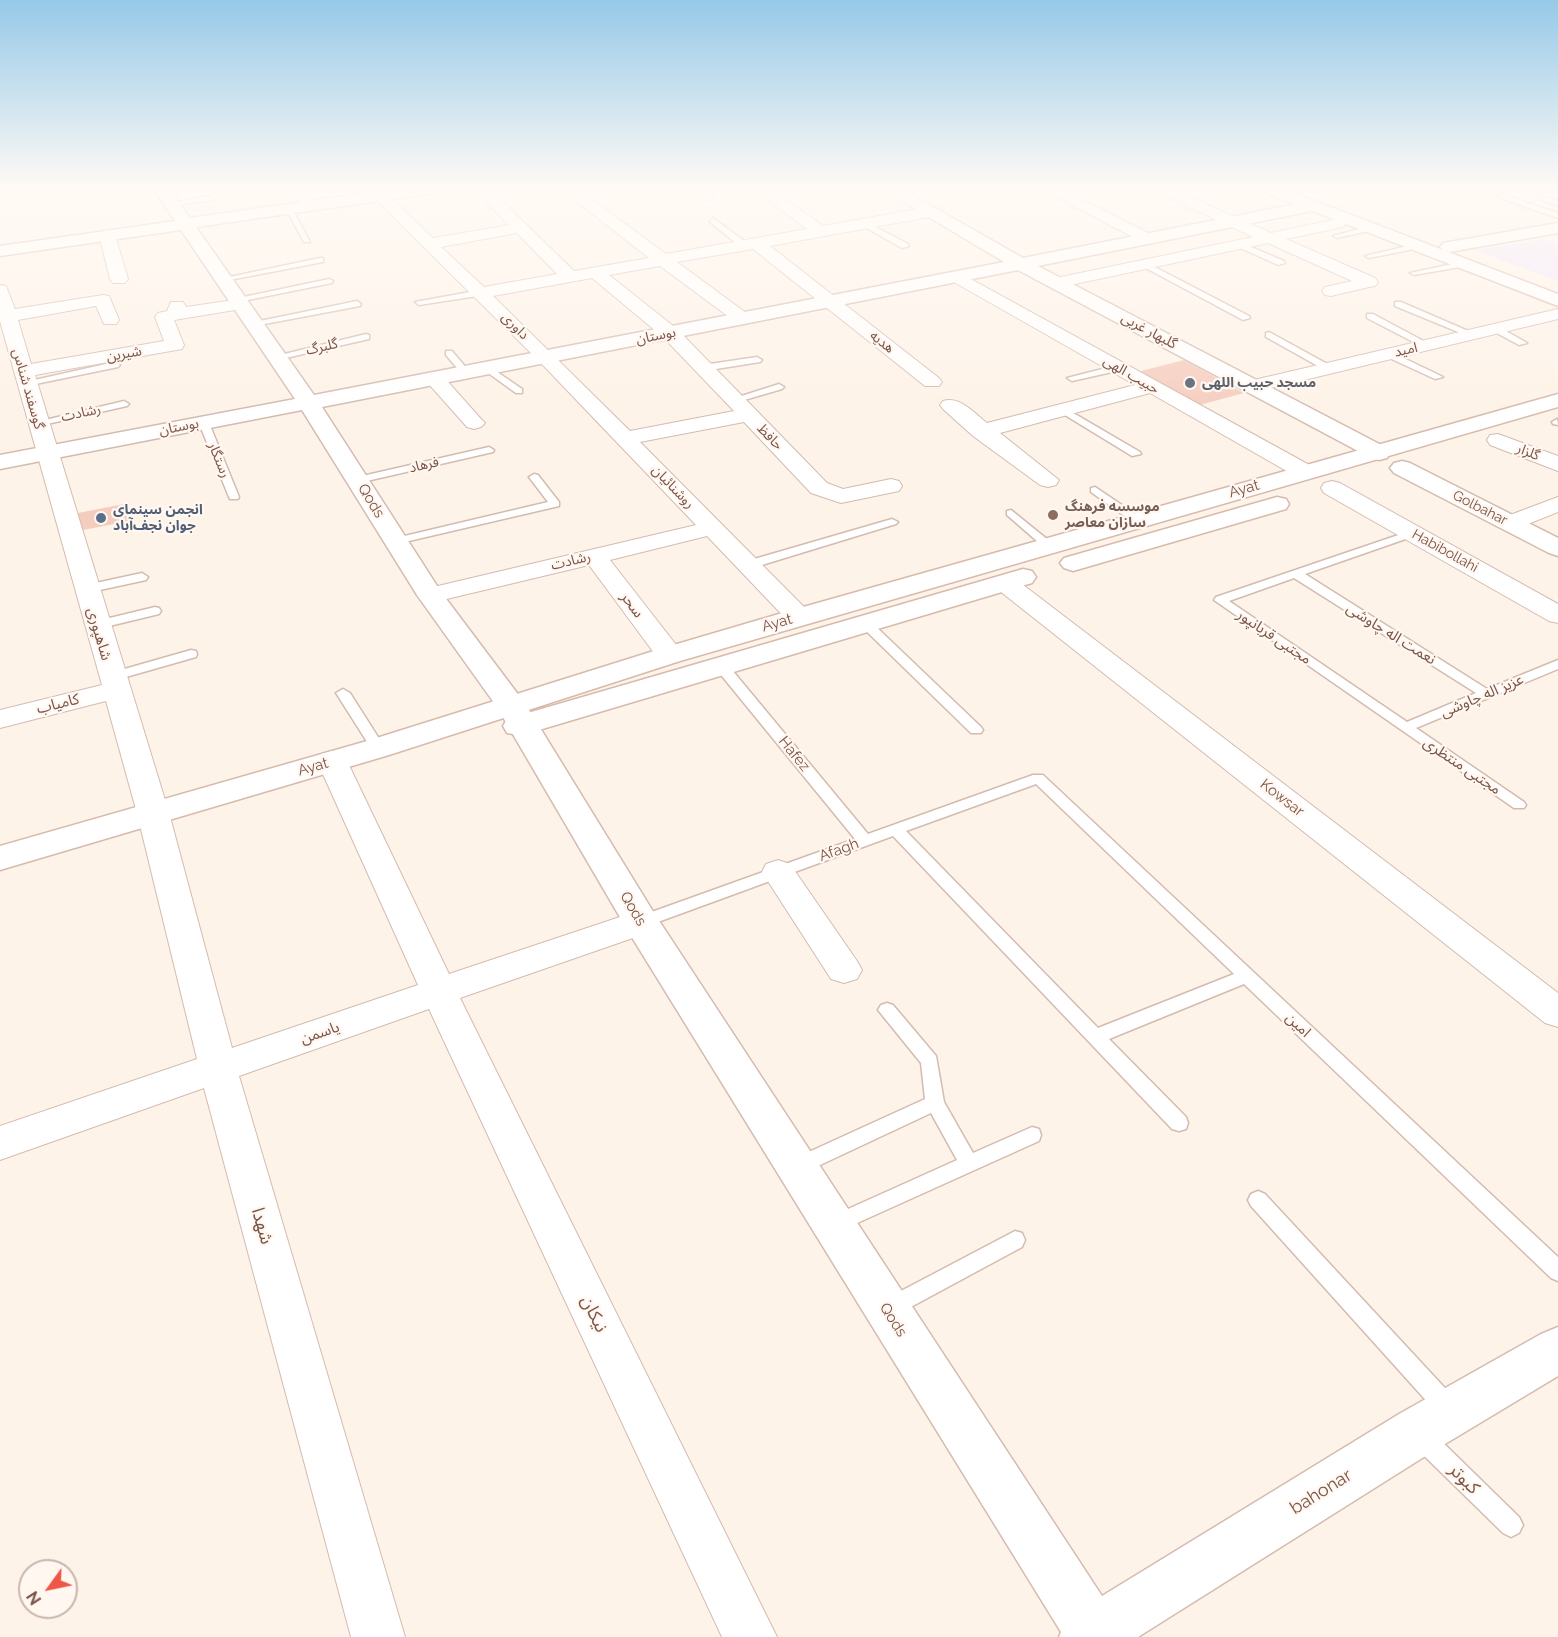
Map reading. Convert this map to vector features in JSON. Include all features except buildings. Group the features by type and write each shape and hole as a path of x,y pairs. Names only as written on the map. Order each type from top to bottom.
{"street":[{"path":"115,264 119,279"},
{"name":"Qods","path":"213,264 308,402 430,594 517,715 641,922 1092,1636"},
{"name":"داوری","path":"451,264 546,357"},
{"path":"557,264 570,277"},
{"path":"481,293 638,264"},
{"path":"669,264 743,320"},
{"name":"هدیه","path":"779,264 832,302 932,382"},
{"name":"بوستان","path":"0,462 743,320 1012,264"},
{"name":"گلبهار غربی","path":"1021,264 1391,460"},
{"path":"1056,283 1143,264"},
{"path":"1330,264 1369,282 1331,291"},
{"path":"1463,264 1558,300"},
{"path":"1493,264 1558,290"},
{"name":"حافظ","path":"595,272 670,333 819,488 841,496 891,486"},
{"name":"حبیب الهی","path":"958,277 1305,472"},
{"name":"گوسفند شناس","path":"0,290 47,453"},
{"path":"7,316 103,300 110,320"},
{"name":"شیرین","path":"25,377 175,345 164,317 177,310 239,301"},
{"name":"امید","path":"1254,386 1558,314"},
{"name":"روشنائیان","path":"546,357 799,617"},
{"path":"434,378 474,423"},
{"path":"981,431 1151,387"},
{"name":"Ayat","path":"336,769 378,748 722,667 1332,488 1391,460 1558,400"},
{"path":"950,405 981,431 1048,480"},
{"path":"625,438 741,407"},
{"name":"Ayat","path":"0,876 156,822 517,715 670,655 799,617 1305,472 1391,460 1498,440 1558,422"},
{"name":"گلزار","path":"1498,440 1558,464"},
{"name":"شاهپوری","path":"47,453 156,822"},
{"name":"Golbahar","path":"1391,460 1558,548"},
{"name":"Habibollahi","path":"1332,488 1558,615"},
{"path":"1510,523 1558,504"},
{"name":"رشادت","path":"430,594 712,528"},
{"name":"سحر","path":"594,555 670,655"},
{"name":"Kowsar","path":"1005,583 1558,1013"},
{"name":"کامیاب","path":"0,719 114,683"},
{"name":"نیکان","path":"336,769 439,992 750,1637"},
{"name":"Ayat","path":"0,858 156,822"},
{"name":"شهدا","path":"156,822 218,1068 378,1637"},
{"path":"778,872 844,970"},
{"name":"یاسمن","path":"0,1143 641,922"},
{"name":"bahonar","path":"1092,1636 1434,1422 1558,1350"}],"lane":[{"path":"224,279 298,264"},
{"path":"1146,264 1246,318"},
{"path":"1414,273 1460,264"},
{"path":"239,301 329,281"},
{"path":"419,302 481,293"},
{"path":"255,323 357,304"},
{"path":"1398,304 1471,334"},
{"path":"1370,316 1426,345"},
{"path":"1496,328 1522,343"},
{"path":"1269,334 1328,368"},
{"name":"گلبرگ","path":"277,357 366,337"},
{"path":"449,353 465,372"},
{"path":"1388,354 1438,377"},
{"path":"703,368 758,360"},
{"path":"25,377 115,365"},
{"path":"487,368 519,391"},
{"path":"1072,378 1118,368"},
{"path":"741,407 779,387"},
{"name":"رشادت","path":"38,423 124,404"},
{"path":"1063,410 1136,454"},
{"name":"رستگار","path":"204,423 234,497"},
{"name":"فرهاد","path":"358,480 489,450"},
{"path":"396,541 555,504 534,477"},
{"path":"1095,490 1137,520"},
{"path":"1011,513 1049,546"},
{"path":"748,565 892,522"},
{"name":"مجتبی قربانپور","path":"1406,727 1220,600 1413,533"},
{"name":"نعمت اله چاوشی","path":"1296,574 1486,694"},
{"path":"86,589 142,577"},
{"path":"97,625 155,611"},
{"path":"866,624 976,730"},
{"path":"114,683 191,654"},
{"name":"عزیز اله چاوشی","path":"1406,727 1558,664"},
{"name":"Hafez","path":"722,667 865,841"},
{"path":"343,693 378,748"},
{"name":"مجتبی منتظری","path":"1406,727 1519,805"},
{"name":"Afagh","path":"641,922 1038,778"},
{"name":"امین","path":"1038,778 1558,1271"},
{"path":"896,830 1179,1123"},
{"path":"1095,1037 1246,976"},
{"path":"887,1010 930,1061 935,1103 969,1163"},
{"path":"796,1167 935,1103"},
{"path":"832,1225 1032,1135"},
{"name":"کبوتر","path":"1258,1200 1434,1422 1511,1525"},
{"path":"886,1310 1016,1240"}],"shaded area":[{"path":"1513,264 1558,264 1558,281"}],"place":[{"name":"مسجد حبیب اللهی","path":"1190,383"},
{"name":"موسسه فرهنگ سازان معاصر","path":"1053,515"},
{"name":"انجمن سینمای جوان نجف‌آباد","path":"101,518"}]}
